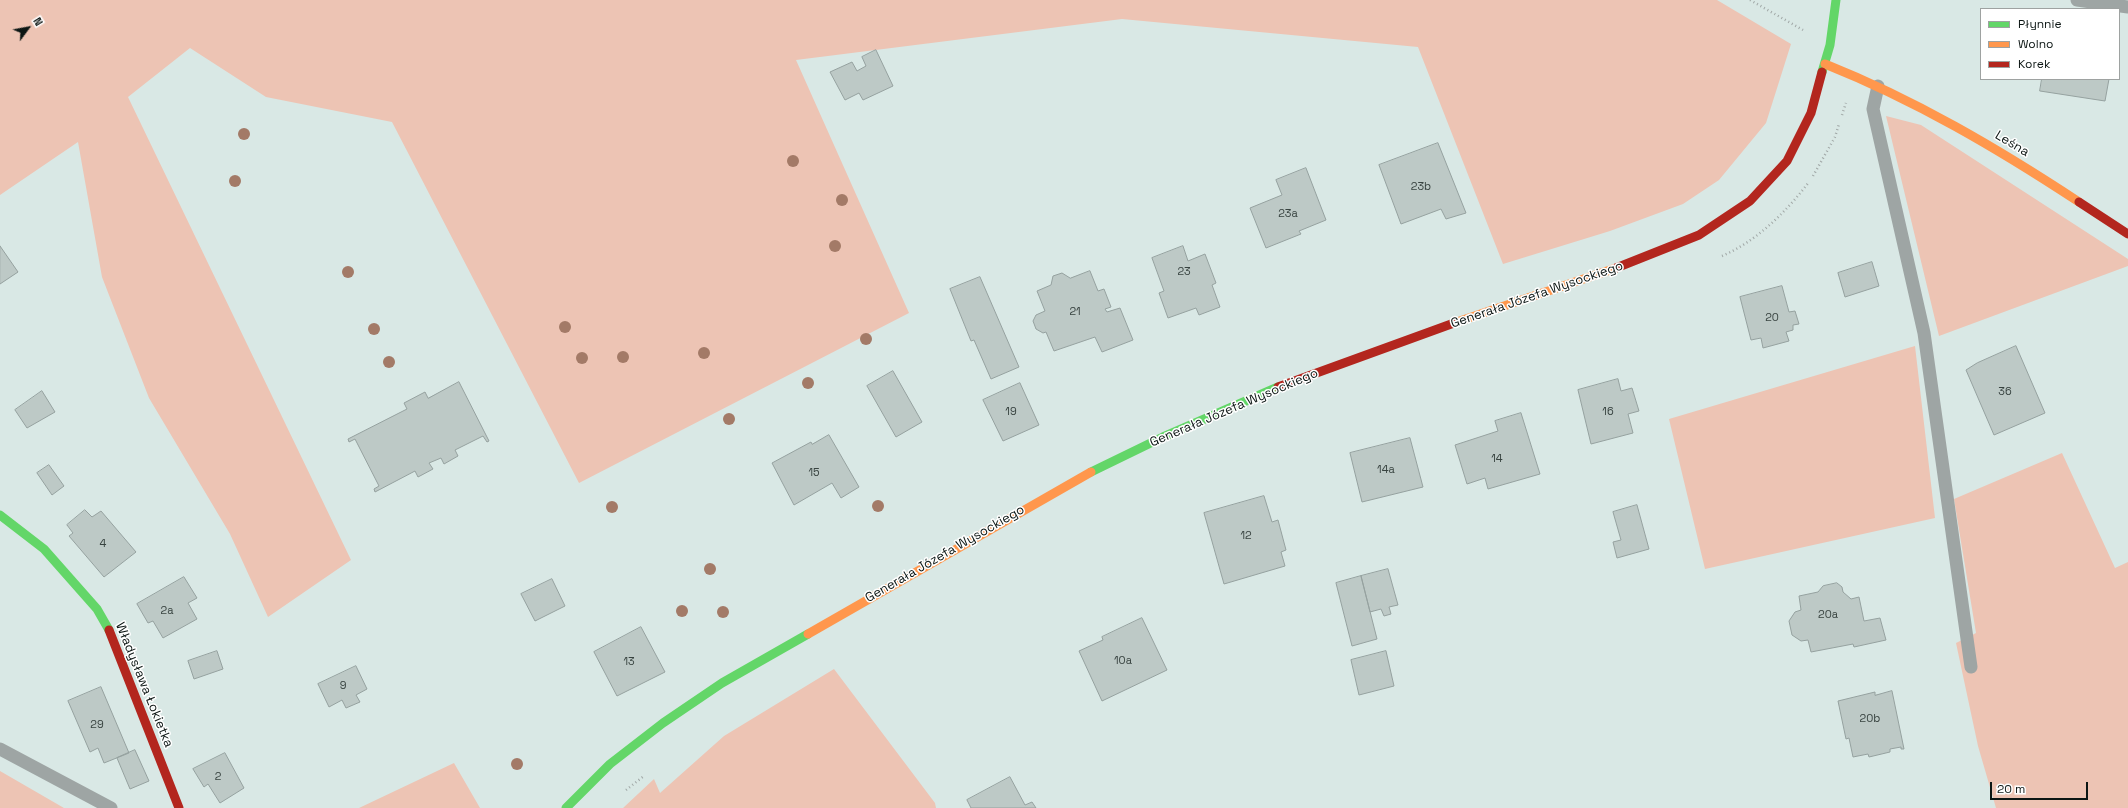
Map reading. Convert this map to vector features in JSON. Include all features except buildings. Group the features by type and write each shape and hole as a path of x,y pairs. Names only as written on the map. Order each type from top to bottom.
{"street":[{"name":"Generała Józefa Wysockiego","path":"566,808 610,764 663,723 722,683 1004,520 1119,458 1269,390 1458,322 1647,257 1699,235 1750,201 1787,160 1811,113 1830,45 1836,0"},
{"name":"Leśna","path":"1825,64 1928,109 2016,161 2128,234"},
{"name":"Władysława Łokietka","path":"0,515 44,550 97,609 117,646 179,808"}],"lane":[{"path":"2077,0 2128,7"},
{"path":"1878,86 1873,109 1924,333 1971,667"},
{"path":"0,749 111,808"}],"path":[{"path":"1750,0 1830,45"},
{"path":"622,795 650,771"}],"shaded area":[{"path":"0,0 1717,0 1791,44 1766,123 1719,180 1683,204 1610,231 1503,264 1418,47 1122,19 796,60 909,313 579,483 392,122 266,97 190,48 128,97 351,560 268,617 230,534 149,398 102,277 78,142 0,195"},
{"path":"1886,116 1921,125 2128,259 2128,266 1939,336"},
{"path":"1915,346 1935,518 1705,569 1669,419"},
{"path":"2062,453 2115,568 2128,562 2128,808 1996,808 1978,746 1956,643 1976,633 1954,499"},
{"path":"834,669 935,803 936,808 623,808 654,779 660,793 724,736"},
{"path":"454,763 480,808 359,808"},
{"path":"0,771 64,808 0,808"}],"traffic: fast":[{"path":"1822,72 1830,45 1836,0"},
{"path":"1091,472 1163,437 1278,387"},
{"path":"0,515 44,549 97,609 109,630"},
{"path":"566,808 610,764 663,723 722,683 808,634"}],"traffic: slow":[{"path":"1825,64 1891,93 1955,126 2079,202"},
{"path":"1454,323 1616,268"},
{"path":"808,634 1091,472"}],"traffic: jam":[{"path":"1616,268 1699,235 1750,201 1787,161 1811,113 1822,72"},
{"path":"2079,202 2128,234"},
{"path":"1278,387 1454,323"},
{"path":"109,630 179,808"}]}
